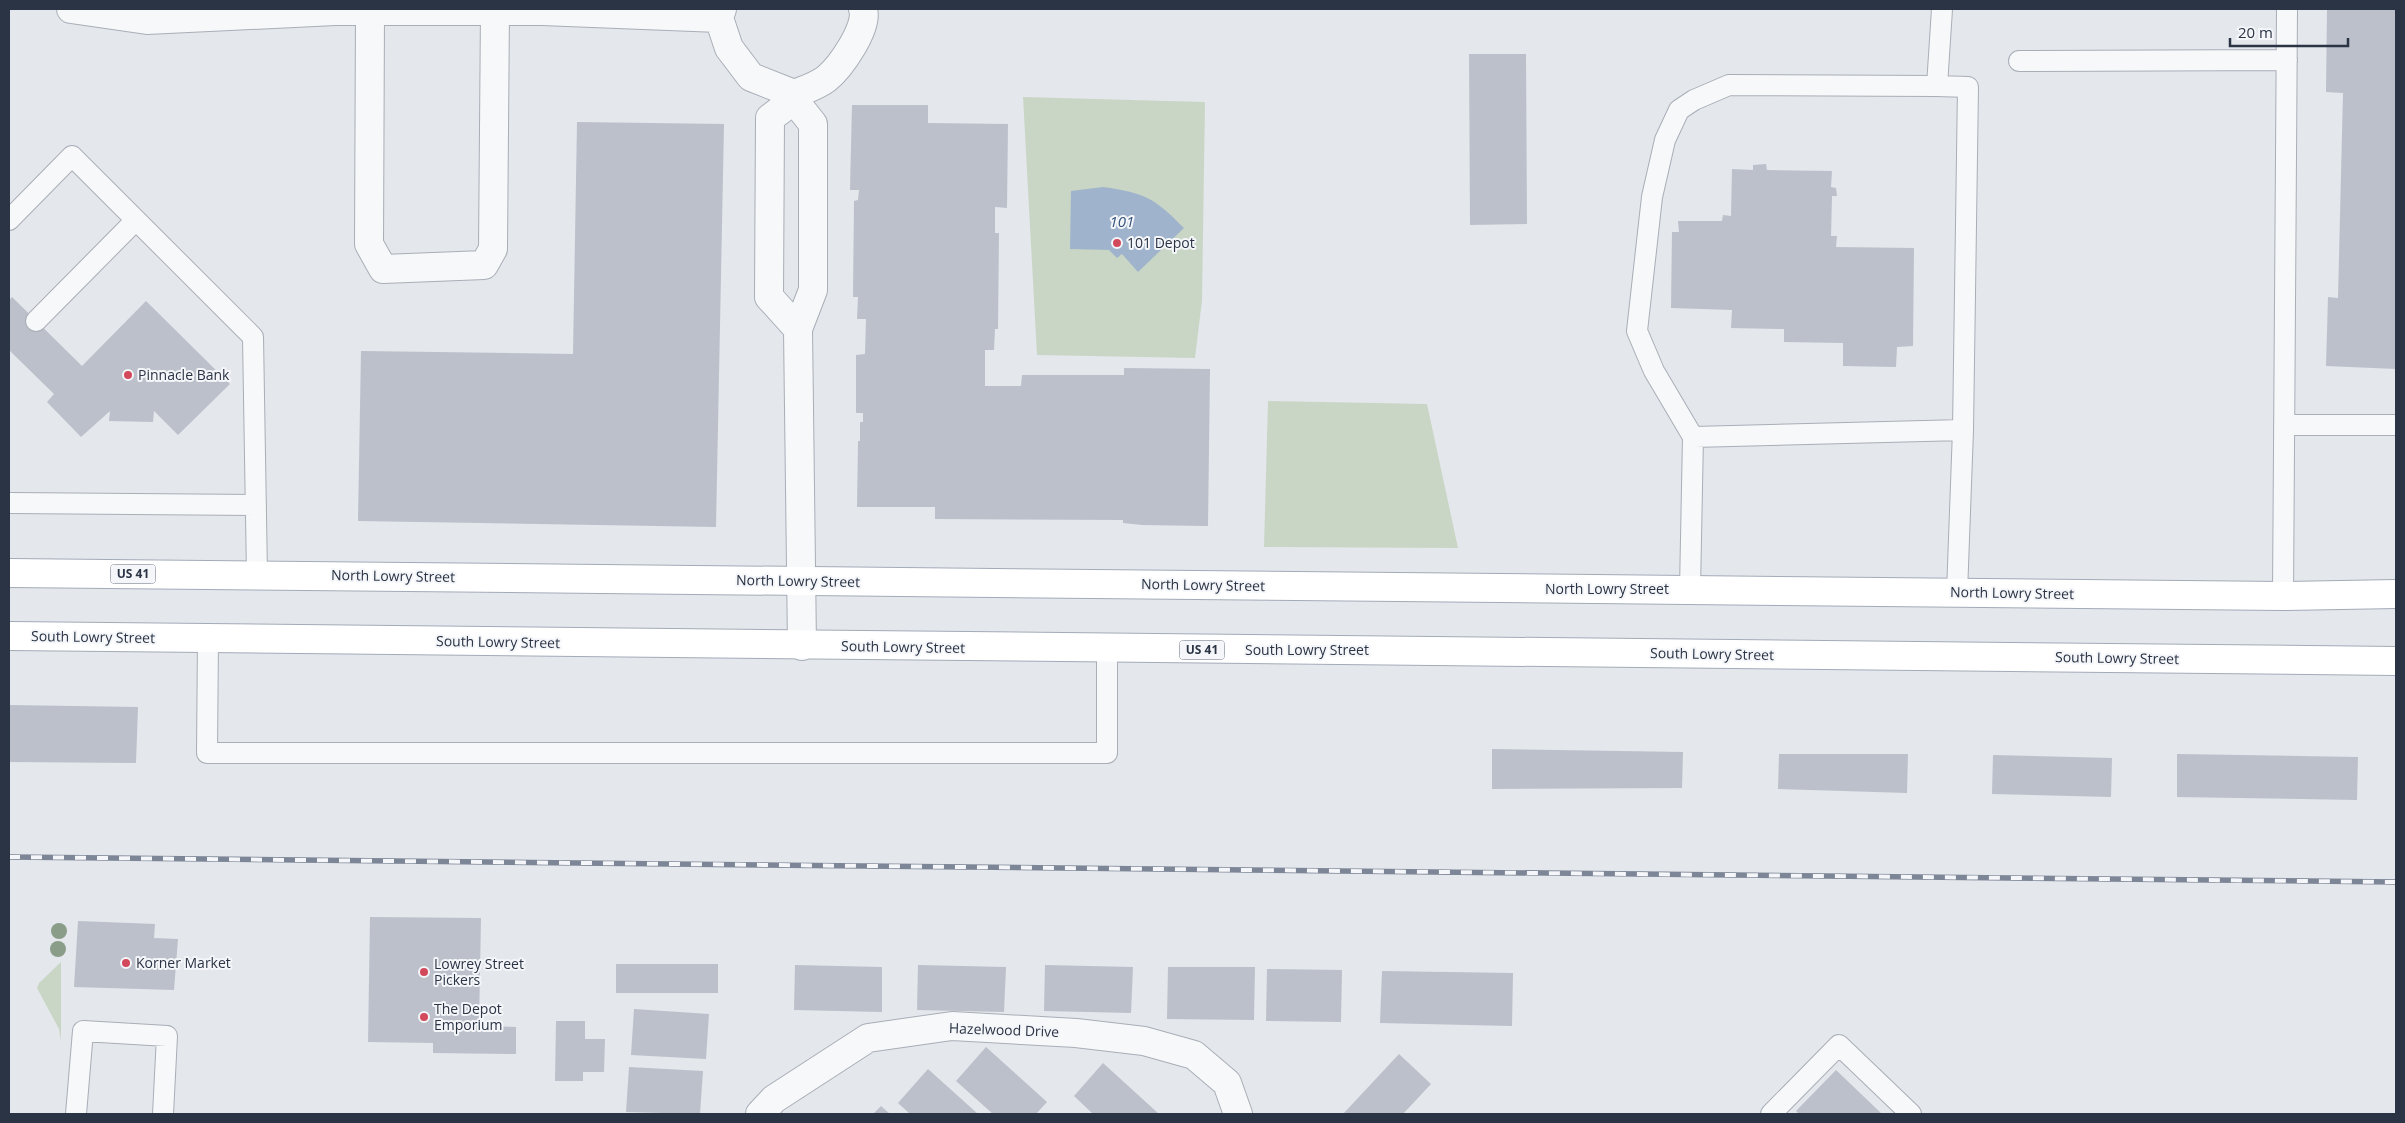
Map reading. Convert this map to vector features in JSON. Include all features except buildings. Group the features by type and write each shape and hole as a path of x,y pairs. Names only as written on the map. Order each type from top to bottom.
{"main road":[{"name":"North Lowry Street","path":"9,572 2283,596 2396,594"},
{"name":"South Lowry Street","path":"9,636 802,646 2396,661"}],"street":[{"path":"70,9 147,20 270,14 495,10 720,14 730,48 751,77 794,97 813,124 813,290 798,329 802,646"},
{"path":"798,329 769,297 770,118 794,97 826,79 856,43 865,15 863,9"},
{"path":"370,12 369,244 383,269 484,265 493,249 495,10"},
{"name":"Hazelwood Drive","path":"760,1114 774,1099 868,1038 952,1026 1086,1034 1144,1041 1194,1055 1227,1083 1238,1114"}],"lane":[{"path":"1937,86 1942,9"},
{"path":"2283,596 2287,9"},
{"path":"2019,61 2287,60"},
{"path":"1690,589 1693,437 1654,371 1637,332 1652,197 1665,140 1679,110 1694,100 1729,85 1937,86 1968,87 1963,430 1957,592"},
{"path":"9,220 72,156 253,336 257,575"},
{"path":"36,321 136,220"},
{"path":"2284,425 2396,425"},
{"path":"1693,437 1963,430"},
{"path":"9,504 256,505"},
{"path":"208,639 207,753 1107,753 1106,649"},
{"path":"76,1114 83,1031 167,1036 163,1114"},
{"path":"1771,1114 1839,1045 1912,1114"}],"green space":[{"name":"101 Depot","path":"1023,97 1205,102 1202,300 1195,358 1037,355"},
{"path":"1268,401 1427,404 1458,548 1264,547"},
{"path":"61,962 61,1041 59,1029 37,988 39,983"}],"water":[{"name":"101","path":"1103,187 1130,192 1148,198 1157,203 1184,228 1138,272 1122,254 1117,258 1109,250 1070,249 1071,191"}],"railway":[{"path":"9,857 2396,882"}],"place":[{"name":"101 Depot","path":"1117,243"},
{"name":"Pinnacle Bank","path":"128,375"},
{"name":"Korner Market","path":"126,963"},
{"name":"Lowrey Street Pickers","path":"424,972"},
{"name":"The Depot Emporium","path":"424,1017"}]}
